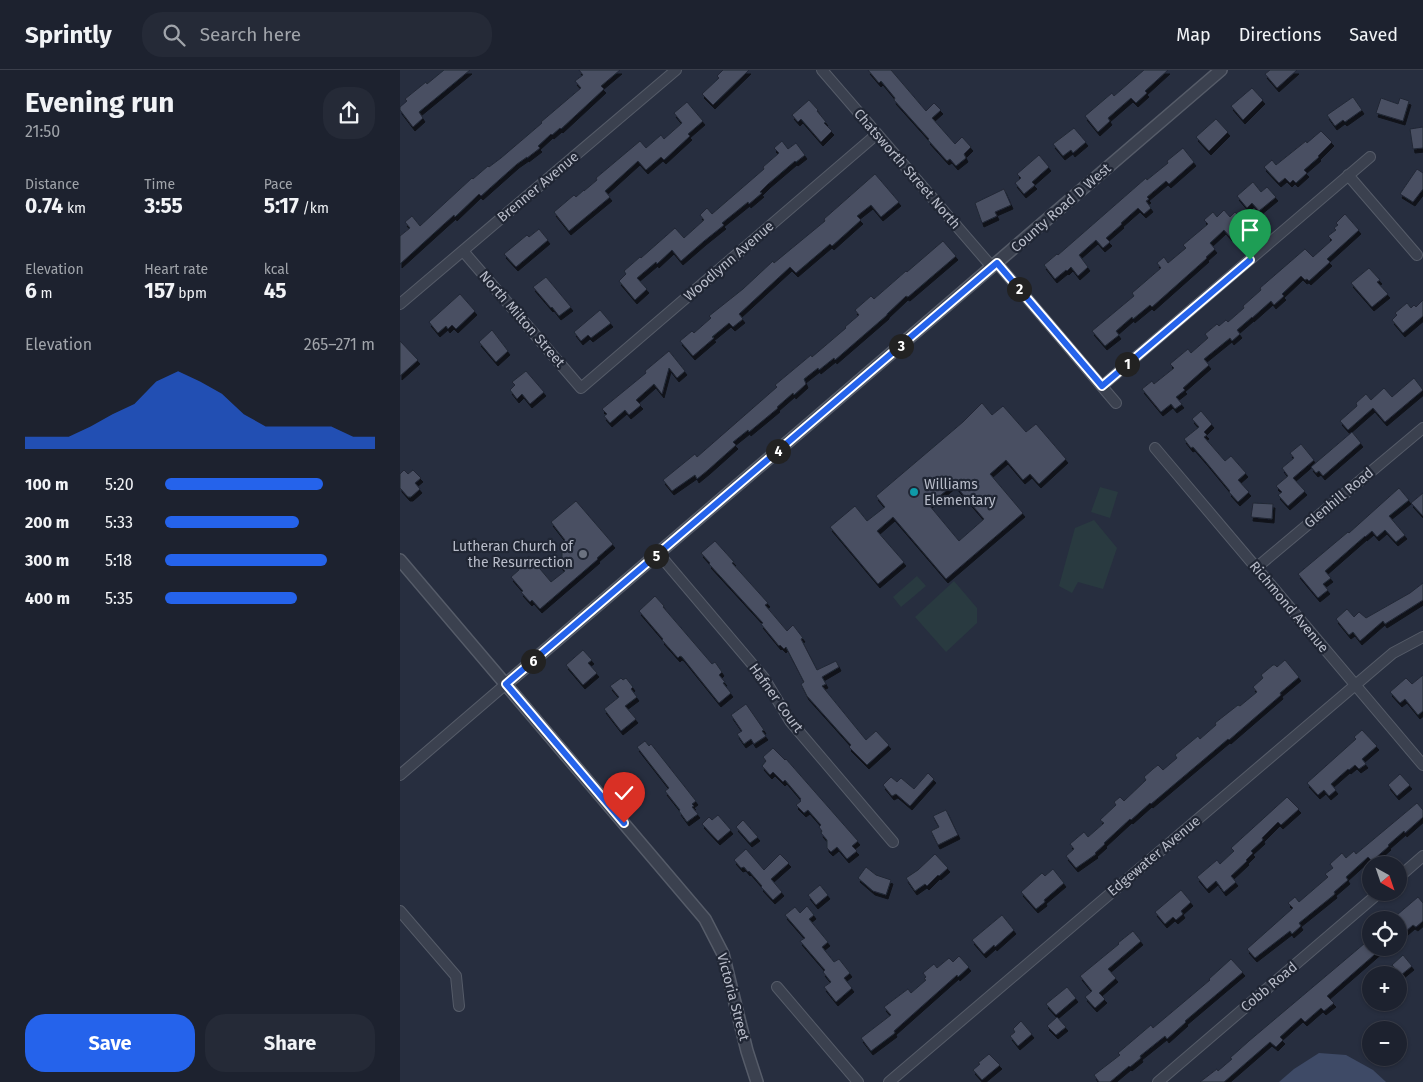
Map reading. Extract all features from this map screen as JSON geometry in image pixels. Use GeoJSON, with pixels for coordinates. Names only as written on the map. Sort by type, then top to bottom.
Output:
{"type":"FeatureCollection","features":[{"type":"Feature","properties":{"kind":"street","name":"Brenner Avenue"},"geometry":{"type":"LineString","coordinates":[[400,304],[676,70]]}},
{"type":"Feature","properties":{"kind":"street","name":"Chatsworth Street North"},"geometry":{"type":"LineString","coordinates":[[822,70],[995,265]]}},
{"type":"Feature","properties":{"kind":"street","name":"County Road D West"},"geometry":{"type":"LineString","coordinates":[[400,775],[1221,70]]}},
{"type":"Feature","properties":{"kind":"street","name":"Woodlynn Avenue"},"geometry":{"type":"LineString","coordinates":[[580,388],[877,134]]}},
{"type":"Feature","properties":{"kind":"street"},"geometry":{"type":"LineString","coordinates":[[1102,386],[1370,157]]}},
{"type":"Feature","properties":{"kind":"street"},"geometry":{"type":"LineString","coordinates":[[1348,175],[1417,255]]}},
{"type":"Feature","properties":{"kind":"street","name":"North Milton Street"},"geometry":{"type":"LineString","coordinates":[[463,251],[580,388]]}},
{"type":"Feature","properties":{"kind":"street"},"geometry":{"type":"LineString","coordinates":[[995,265],[1116,402]]}},
{"type":"Feature","properties":{"kind":"street","name":"Glenhill Road"},"geometry":{"type":"LineString","coordinates":[[1256,568],[1423,428]]}},
{"type":"Feature","properties":{"kind":"street","name":"Richmond Avenue"},"geometry":{"type":"LineString","coordinates":[[1155,448],[1423,765]]}},
{"type":"Feature","properties":{"kind":"street","name":"Hafner Court"},"geometry":{"type":"LineString","coordinates":[[658,553],[764,678],[790,721],[894,842]]}},
{"type":"Feature","properties":{"kind":"street","name":"Victoria Street"},"geometry":{"type":"LineString","coordinates":[[400,560],[705,919],[723,954],[757,1082]]}},
{"type":"Feature","properties":{"kind":"street","name":"Edgewater Avenue"},"geometry":{"type":"LineString","coordinates":[[889,1082],[1393,653],[1423,637]]}},
{"type":"Feature","properties":{"kind":"street"},"geometry":{"type":"LineString","coordinates":[[1408,868],[1423,856]]}},
{"type":"Feature","properties":{"kind":"street","name":"Cobb Road"},"geometry":{"type":"LineString","coordinates":[[1158,1082],[1369,901]]}},
{"type":"Feature","properties":{"kind":"street"},"geometry":{"type":"LineString","coordinates":[[400,911],[456,976],[459,1006]]}},
{"type":"Feature","properties":{"kind":"street"},"geometry":{"type":"LineString","coordinates":[[777,987],[858,1082]]}},
{"type":"Feature","properties":{"kind":"shaded area"},"geometry":{"type":"Polygon","coordinates":[[[1100,487],[1118,492],[1110,518],[1091,512],[1100,487]]]}},
{"type":"Feature","properties":{"kind":"shaded area"},"geometry":{"type":"Polygon","coordinates":[[[1094,520],[1117,548],[1103,589],[1078,582],[1072,593],[1059,586],[1075,528],[1094,520]]]}},
{"type":"Feature","properties":{"kind":"shaded area"},"geometry":{"type":"Polygon","coordinates":[[[917,576],[926,586],[901,607],[893,597],[917,576]]]}},
{"type":"Feature","properties":{"kind":"shaded area"},"geometry":{"type":"Polygon","coordinates":[[[954,581],[977,608],[977,623],[946,652],[915,617],[954,581]]]}},
{"type":"Feature","properties":{"kind":"water"},"geometry":{"type":"Polygon","coordinates":[[[1319,1053],[1346,1055],[1362,1064],[1362,1066],[1373,1070],[1386,1082],[1279,1082],[1294,1069],[1319,1053]]]}},
{"type":"Feature","properties":{"kind":"building"},"geometry":{"type":"Polygon","coordinates":[[[444,70],[470,70],[419,112],[423,118],[413,127],[400,110],[400,107],[407,101],[405,99],[444,70]]]}},
{"type":"Feature","properties":{"kind":"building"},"geometry":{"type":"Polygon","coordinates":[[[579,70],[620,70],[601,86],[604,89],[561,129],[551,134],[538,146],[540,148],[517,164],[481,196],[479,194],[400,264],[400,236],[410,228],[405,222],[412,216],[420,226],[472,178],[501,158],[542,123],[581,88],[575,81],[583,75],[579,70]]]}},
{"type":"Feature","properties":{"kind":"building"},"geometry":{"type":"Polygon","coordinates":[[[723,70],[749,70],[713,105],[702,94],[719,78],[717,76],[723,70]]]}},
{"type":"Feature","properties":{"kind":"building"},"geometry":{"type":"Polygon","coordinates":[[[868,70],[891,70],[926,111],[934,103],[941,110],[932,118],[955,144],[962,137],[971,147],[964,154],[966,158],[956,166],[950,159],[947,161],[894,100],[895,98],[881,81],[879,83],[868,70]]]}},
{"type":"Feature","properties":{"kind":"building"},"geometry":{"type":"Polygon","coordinates":[[[1144,70],[1168,70],[1145,91],[1147,93],[1136,103],[1131,98],[1108,118],[1110,121],[1098,132],[1085,116],[1112,93],[1114,96],[1144,70]]]}},
{"type":"Feature","properties":{"kind":"building"},"geometry":{"type":"Polygon","coordinates":[[[1270,70],[1297,70],[1277,88],[1265,74],[1270,70]]]}},
{"type":"Feature","properties":{"kind":"building"},"geometry":{"type":"Polygon","coordinates":[[[1252,88],[1263,100],[1243,120],[1231,106],[1252,88]]]}},
{"type":"Feature","properties":{"kind":"building"},"geometry":{"type":"Polygon","coordinates":[[[1353,97],[1362,110],[1345,122],[1343,120],[1335,126],[1327,115],[1353,97]]]}},
{"type":"Feature","properties":{"kind":"building"},"geometry":{"type":"Polygon","coordinates":[[[1381,98],[1398,104],[1400,98],[1409,101],[1403,121],[1376,113],[1381,98]]]}},
{"type":"Feature","properties":{"kind":"building"},"geometry":{"type":"Polygon","coordinates":[[[809,100],[826,122],[824,123],[832,131],[821,142],[801,119],[798,122],[792,115],[809,100]]]}},
{"type":"Feature","properties":{"kind":"building"},"geometry":{"type":"Polygon","coordinates":[[[687,102],[703,121],[688,134],[690,136],[664,160],[661,157],[646,170],[638,161],[605,191],[610,197],[569,231],[554,212],[574,195],[576,197],[584,191],[597,180],[596,178],[640,141],[646,148],[661,135],[664,139],[682,123],[674,113],[687,102]]]}},
{"type":"Feature","properties":{"kind":"building"},"geometry":{"type":"Polygon","coordinates":[[[1216,119],[1228,132],[1209,151],[1196,137],[1216,119]]]}},
{"type":"Feature","properties":{"kind":"building"},"geometry":{"type":"Polygon","coordinates":[[[1423,127],[1423,148],[1413,149],[1410,129],[1423,127]]]}},
{"type":"Feature","properties":{"kind":"building"},"geometry":{"type":"Polygon","coordinates":[[[1074,128],[1086,142],[1073,153],[1071,150],[1063,156],[1053,144],[1074,128]]]}},
{"type":"Feature","properties":{"kind":"building"},"geometry":{"type":"Polygon","coordinates":[[[1321,131],[1332,142],[1304,170],[1307,173],[1296,183],[1293,180],[1290,183],[1285,178],[1279,183],[1264,167],[1272,160],[1276,165],[1321,131]]]}},
{"type":"Feature","properties":{"kind":"building"},"geometry":{"type":"Polygon","coordinates":[[[782,141],[788,149],[796,143],[805,155],[768,184],[760,192],[762,193],[749,204],[748,202],[722,223],[724,225],[681,261],[672,250],[657,264],[656,262],[637,278],[647,289],[635,300],[619,281],[626,274],[624,271],[675,228],[684,238],[704,220],[700,215],[707,208],[712,214],[764,169],[763,167],[779,153],[774,148],[782,141]]]}},
{"type":"Feature","properties":{"kind":"building"},"geometry":{"type":"Polygon","coordinates":[[[1183,148],[1194,162],[1169,184],[1166,181],[1147,197],[1149,199],[1146,201],[1151,208],[1144,214],[1138,208],[1106,238],[1110,242],[1103,248],[1096,240],[1079,255],[1088,267],[1078,276],[1071,267],[1055,279],[1044,265],[1146,178],[1147,180],[1168,163],[1167,161],[1183,148]]]}},
{"type":"Feature","properties":{"kind":"building"},"geometry":{"type":"Polygon","coordinates":[[[1039,155],[1049,167],[1032,182],[1035,185],[1024,194],[1015,183],[1021,178],[1017,174],[1039,155]]]}},
{"type":"Feature","properties":{"kind":"building"},"geometry":{"type":"Polygon","coordinates":[[[1417,169],[1423,173],[1423,189],[1413,202],[1400,194],[1417,169]]]}},
{"type":"Feature","properties":{"kind":"building"},"geometry":{"type":"Polygon","coordinates":[[[875,174],[899,202],[881,217],[871,205],[857,216],[861,220],[832,246],[830,244],[796,273],[790,267],[739,314],[743,319],[733,327],[729,323],[693,356],[680,341],[692,331],[694,333],[711,318],[709,316],[743,289],[773,261],[774,263],[825,221],[824,219],[875,174]]]}},
{"type":"Feature","properties":{"kind":"building"},"geometry":{"type":"Polygon","coordinates":[[[1253,182],[1261,192],[1267,187],[1276,197],[1259,211],[1252,203],[1247,208],[1237,196],[1253,182]]]}},
{"type":"Feature","properties":{"kind":"building"},"geometry":{"type":"Polygon","coordinates":[[[1004,189],[1011,205],[995,212],[997,216],[982,223],[975,203],[1004,189]]]}},
{"type":"Feature","properties":{"kind":"building"},"geometry":{"type":"Polygon","coordinates":[[[1224,210],[1230,217],[1235,212],[1246,224],[1231,238],[1224,230],[1210,243],[1215,249],[1207,258],[1152,307],[1150,305],[1133,319],[1132,317],[1116,331],[1119,335],[1105,346],[1092,331],[1134,296],[1132,293],[1161,268],[1157,263],[1164,257],[1168,263],[1186,248],[1183,245],[1208,224],[1204,220],[1213,212],[1217,217],[1224,210]]]}},
{"type":"Feature","properties":{"kind":"building"},"geometry":{"type":"Polygon","coordinates":[[[1345,214],[1359,230],[1327,259],[1330,262],[1309,281],[1301,276],[1282,294],[1284,296],[1274,305],[1271,301],[1237,330],[1240,334],[1232,341],[1230,338],[1204,359],[1209,365],[1183,388],[1185,390],[1176,397],[1182,404],[1175,409],[1171,404],[1161,412],[1142,389],[1152,381],[1154,384],[1174,368],[1170,364],[1188,349],[1191,353],[1208,338],[1205,334],[1217,324],[1219,326],[1226,320],[1228,322],[1261,290],[1260,288],[1305,249],[1313,257],[1332,240],[1328,236],[1336,230],[1334,228],[1338,225],[1336,223],[1345,214]]]}},
{"type":"Feature","properties":{"kind":"building"},"geometry":{"type":"Polygon","coordinates":[[[539,229],[548,240],[516,267],[504,254],[527,235],[529,237],[539,229]]]}},
{"type":"Feature","properties":{"kind":"building"},"geometry":{"type":"Polygon","coordinates":[[[943,241],[956,256],[908,297],[906,296],[835,360],[834,358],[804,379],[806,384],[749,432],[748,430],[733,442],[736,445],[708,470],[697,479],[695,475],[672,491],[663,480],[695,454],[697,457],[777,387],[775,385],[846,328],[859,315],[855,310],[871,296],[874,299],[943,241]]]}},
{"type":"Feature","properties":{"kind":"building"},"geometry":{"type":"Polygon","coordinates":[[[1369,268],[1380,280],[1377,282],[1388,294],[1372,307],[1351,283],[1369,268]]]}},
{"type":"Feature","properties":{"kind":"building"},"geometry":{"type":"Polygon","coordinates":[[[546,277],[571,307],[559,316],[533,287],[546,277]]]}},
{"type":"Feature","properties":{"kind":"building"},"geometry":{"type":"Polygon","coordinates":[[[460,294],[475,311],[456,329],[452,325],[448,329],[446,326],[438,333],[429,322],[460,294]]]}},
{"type":"Feature","properties":{"kind":"building"},"geometry":{"type":"Polygon","coordinates":[[[1423,300],[1423,316],[1403,333],[1392,320],[1397,315],[1395,313],[1407,303],[1411,308],[1414,305],[1416,307],[1423,300]]]}},
{"type":"Feature","properties":{"kind":"building"},"geometry":{"type":"Polygon","coordinates":[[[600,310],[611,323],[591,338],[588,335],[581,341],[574,332],[600,310]]]}},
{"type":"Feature","properties":{"kind":"building"},"geometry":{"type":"Polygon","coordinates":[[[492,330],[508,351],[496,362],[479,342],[492,330]]]}},
{"type":"Feature","properties":{"kind":"building"},"geometry":{"type":"Polygon","coordinates":[[[400,341],[418,360],[400,376],[400,341]]]}},
{"type":"Feature","properties":{"kind":"building"},"geometry":{"type":"Polygon","coordinates":[[[669,351],[685,371],[677,378],[669,368],[662,394],[654,384],[636,400],[641,405],[629,415],[625,410],[610,423],[604,416],[607,414],[602,409],[646,373],[645,371],[669,351]]]}},
{"type":"Feature","properties":{"kind":"building"},"geometry":{"type":"Polygon","coordinates":[[[526,371],[544,392],[530,404],[522,394],[517,399],[510,390],[515,385],[512,382],[526,371]]]}},
{"type":"Feature","properties":{"kind":"building"},"geometry":{"type":"Polygon","coordinates":[[[1414,378],[1423,390],[1385,422],[1373,408],[1348,430],[1340,421],[1357,406],[1356,403],[1366,394],[1371,400],[1384,388],[1392,397],[1414,378]]]}},
{"type":"Feature","properties":{"kind":"building","name":"Williams Elementary"},"geometry":{"type":"Polygon","coordinates":[[[982,403],[992,415],[1003,406],[1026,432],[1036,424],[1066,459],[1039,484],[1030,474],[1023,480],[1006,460],[990,474],[1023,513],[946,579],[893,517],[877,531],[904,562],[878,584],[830,527],[855,506],[867,521],[885,507],[876,496],[963,422],[982,403]],[[954,484],[929,505],[959,541],[984,519],[954,484]]]}},
{"type":"Feature","properties":{"kind":"building"},"geometry":{"type":"Polygon","coordinates":[[[1201,411],[1212,424],[1204,432],[1207,435],[1204,437],[1225,461],[1231,456],[1246,473],[1238,480],[1249,492],[1238,502],[1206,462],[1184,439],[1199,427],[1192,419],[1201,411]]]}},
{"type":"Feature","properties":{"kind":"building"},"geometry":{"type":"Polygon","coordinates":[[[1352,432],[1361,443],[1323,476],[1319,471],[1316,473],[1311,467],[1352,432]]]}},
{"type":"Feature","properties":{"kind":"building"},"geometry":{"type":"Polygon","coordinates":[[[1301,444],[1314,460],[1293,478],[1305,491],[1288,506],[1278,495],[1282,492],[1276,486],[1288,476],[1282,468],[1294,458],[1290,453],[1301,444]]]}},
{"type":"Feature","properties":{"kind":"building"},"geometry":{"type":"Polygon","coordinates":[[[404,470],[408,474],[413,470],[421,478],[415,483],[420,489],[411,497],[408,497],[400,488],[400,474],[404,470]]]}},
{"type":"Feature","properties":{"kind":"building"},"geometry":{"type":"Polygon","coordinates":[[[1399,488],[1409,500],[1389,516],[1405,535],[1396,542],[1385,530],[1377,537],[1372,531],[1365,536],[1325,571],[1331,578],[1323,584],[1328,590],[1318,598],[1298,574],[1349,533],[1399,488]]]}},
{"type":"Feature","properties":{"kind":"building"},"geometry":{"type":"Polygon","coordinates":[[[1423,493],[1423,516],[1411,503],[1423,493]]]}},
{"type":"Feature","properties":{"kind":"building","name":"Lutheran Church of the Resurrection"},"geometry":{"type":"Polygon","coordinates":[[[576,501],[613,544],[540,609],[532,600],[530,602],[511,577],[519,570],[517,567],[529,556],[551,582],[565,571],[561,566],[560,559],[562,558],[561,543],[565,540],[551,522],[576,501]]]}},
{"type":"Feature","properties":{"kind":"building"},"geometry":{"type":"Polygon","coordinates":[[[1253,503],[1273,504],[1272,519],[1251,517],[1253,503]]]}},
{"type":"Feature","properties":{"kind":"building"},"geometry":{"type":"Polygon","coordinates":[[[715,541],[768,603],[765,605],[787,631],[793,625],[803,638],[801,639],[817,670],[836,661],[839,667],[822,677],[826,684],[822,686],[866,740],[876,731],[889,745],[867,765],[849,747],[851,745],[807,696],[801,684],[804,682],[786,647],[784,649],[779,646],[761,624],[763,623],[701,553],[715,541]]]}},
{"type":"Feature","properties":{"kind":"building"},"geometry":{"type":"Polygon","coordinates":[[[1423,583],[1423,600],[1385,624],[1383,621],[1360,641],[1353,632],[1349,635],[1336,619],[1347,609],[1354,617],[1359,612],[1366,618],[1410,593],[1423,583]]]}},
{"type":"Feature","properties":{"kind":"building"},"geometry":{"type":"Polygon","coordinates":[[[655,596],[712,664],[715,662],[722,672],[719,675],[731,693],[719,703],[682,657],[678,658],[639,611],[655,596]]]}},
{"type":"Feature","properties":{"kind":"building"},"geometry":{"type":"Polygon","coordinates":[[[583,650],[592,660],[588,663],[597,673],[583,685],[566,665],[583,650]]]}},
{"type":"Feature","properties":{"kind":"building"},"geometry":{"type":"Polygon","coordinates":[[[1285,660],[1299,677],[1280,693],[1281,695],[1229,740],[1130,819],[1104,843],[1096,854],[1076,868],[1066,856],[1074,849],[1070,844],[1084,832],[1088,837],[1104,823],[1100,820],[1116,805],[1114,802],[1120,797],[1124,801],[1146,780],[1144,777],[1153,769],[1158,765],[1163,770],[1177,758],[1175,755],[1198,736],[1200,739],[1216,725],[1215,723],[1257,692],[1253,687],[1263,678],[1261,675],[1273,665],[1277,667],[1285,660]]]}},
{"type":"Feature","properties":{"kind":"building"},"geometry":{"type":"Polygon","coordinates":[[[1423,675],[1423,711],[1418,715],[1405,699],[1400,703],[1390,692],[1406,678],[1412,684],[1423,675]]]}},
{"type":"Feature","properties":{"kind":"building"},"geometry":{"type":"Polygon","coordinates":[[[621,678],[623,680],[626,678],[633,687],[631,689],[637,697],[625,706],[636,719],[621,731],[604,709],[619,697],[610,686],[621,678]]]}},
{"type":"Feature","properties":{"kind":"building"},"geometry":{"type":"Polygon","coordinates":[[[746,704],[766,736],[754,744],[751,739],[744,744],[737,734],[742,731],[731,715],[746,704]]]}},
{"type":"Feature","properties":{"kind":"building"},"geometry":{"type":"Polygon","coordinates":[[[1362,730],[1377,746],[1362,759],[1366,764],[1359,769],[1355,765],[1348,769],[1331,784],[1336,790],[1329,796],[1324,790],[1318,795],[1307,783],[1356,739],[1354,737],[1362,730]]]}},
{"type":"Feature","properties":{"kind":"building"},"geometry":{"type":"Polygon","coordinates":[[[645,741],[649,746],[651,744],[696,801],[692,804],[694,806],[692,807],[698,814],[687,822],[665,791],[669,788],[637,747],[645,741]]]}},
{"type":"Feature","properties":{"kind":"building"},"geometry":{"type":"Polygon","coordinates":[[[773,748],[786,759],[858,841],[852,846],[857,851],[847,859],[837,847],[831,852],[827,848],[827,840],[819,827],[821,825],[808,810],[804,813],[796,805],[801,799],[785,780],[783,782],[773,772],[770,775],[762,766],[766,761],[763,757],[773,748]]]}},
{"type":"Feature","properties":{"kind":"building"},"geometry":{"type":"Polygon","coordinates":[[[928,773],[934,779],[910,806],[896,794],[892,796],[883,785],[891,777],[897,782],[901,778],[914,789],[928,773]]]}},
{"type":"Feature","properties":{"kind":"building"},"geometry":{"type":"Polygon","coordinates":[[[1400,774],[1410,785],[1397,796],[1388,785],[1400,774]]]}},
{"type":"Feature","properties":{"kind":"building"},"geometry":{"type":"Polygon","coordinates":[[[1287,797],[1299,809],[1281,825],[1278,822],[1262,838],[1263,840],[1251,851],[1253,853],[1247,861],[1231,876],[1236,882],[1224,892],[1216,881],[1207,889],[1197,877],[1217,860],[1220,864],[1234,851],[1231,848],[1287,797]]]}},
{"type":"Feature","properties":{"kind":"building"},"geometry":{"type":"Polygon","coordinates":[[[1417,803],[1423,810],[1423,817],[1405,833],[1404,831],[1378,856],[1362,856],[1362,862],[1346,877],[1348,880],[1334,892],[1335,894],[1299,923],[1301,926],[1292,934],[1290,931],[1255,958],[1247,949],[1293,908],[1288,903],[1295,897],[1299,902],[1328,877],[1325,874],[1333,868],[1330,864],[1342,853],[1346,858],[1354,851],[1356,854],[1417,803]]]}},
{"type":"Feature","properties":{"kind":"building"},"geometry":{"type":"Polygon","coordinates":[[[946,810],[958,835],[938,845],[931,831],[939,827],[933,816],[946,810]]]}},
{"type":"Feature","properties":{"kind":"building"},"geometry":{"type":"Polygon","coordinates":[[[718,815],[731,830],[718,841],[702,824],[709,817],[712,820],[718,815]]]}},
{"type":"Feature","properties":{"kind":"building"},"geometry":{"type":"Polygon","coordinates":[[[743,820],[758,837],[750,843],[736,827],[743,820]]]}},
{"type":"Feature","properties":{"kind":"building"},"geometry":{"type":"Polygon","coordinates":[[[746,849],[764,870],[780,854],[789,863],[771,879],[782,892],[773,900],[749,871],[744,867],[741,868],[734,860],[746,849]]]}},
{"type":"Feature","properties":{"kind":"building"},"geometry":{"type":"Polygon","coordinates":[[[935,854],[948,868],[927,886],[925,884],[915,891],[906,878],[935,854]]]}},
{"type":"Feature","properties":{"kind":"building"},"geometry":{"type":"Polygon","coordinates":[[[866,867],[876,875],[891,880],[886,895],[873,891],[858,878],[866,867]]]}},
{"type":"Feature","properties":{"kind":"building"},"geometry":{"type":"Polygon","coordinates":[[[1053,869],[1064,883],[1036,909],[1021,892],[1042,873],[1045,876],[1053,869]]]}},
{"type":"Feature","properties":{"kind":"building"},"geometry":{"type":"Polygon","coordinates":[[[820,885],[828,895],[816,905],[808,895],[820,885]]]}},
{"type":"Feature","properties":{"kind":"building"},"geometry":{"type":"Polygon","coordinates":[[[1181,890],[1191,902],[1181,911],[1183,914],[1176,920],[1173,917],[1165,924],[1155,912],[1181,890]]]}},
{"type":"Feature","properties":{"kind":"building"},"geometry":{"type":"Polygon","coordinates":[[[1418,897],[1423,903],[1423,921],[1416,927],[1413,925],[1407,930],[1407,911],[1402,911],[1418,897]]]}},
{"type":"Feature","properties":{"kind":"building"},"geometry":{"type":"Polygon","coordinates":[[[807,906],[814,915],[809,919],[828,942],[822,947],[834,962],[839,959],[850,973],[844,978],[852,988],[836,1002],[824,987],[831,982],[823,972],[825,970],[800,941],[805,938],[785,915],[795,907],[800,913],[807,906]]]}},
{"type":"Feature","properties":{"kind":"building"},"geometry":{"type":"Polygon","coordinates":[[[1002,915],[1014,930],[984,954],[972,940],[1002,915]]]}},
{"type":"Feature","properties":{"kind":"building"},"geometry":{"type":"Polygon","coordinates":[[[1133,931],[1141,941],[1108,969],[1116,978],[1099,993],[1105,999],[1095,1008],[1085,997],[1092,991],[1080,976],[1133,931]]]}},
{"type":"Feature","properties":{"kind":"building"},"geometry":{"type":"Polygon","coordinates":[[[1362,946],[1362,956],[1373,956],[1327,996],[1334,1003],[1324,1011],[1321,1008],[1305,1022],[1301,1018],[1280,1037],[1283,1040],[1276,1047],[1270,1042],[1224,1082],[1200,1082],[1217,1069],[1218,1071],[1249,1041],[1362,946]]]}},
{"type":"Feature","properties":{"kind":"building"},"geometry":{"type":"Polygon","coordinates":[[[959,956],[969,967],[958,977],[957,975],[894,1031],[895,1033],[871,1051],[861,1038],[891,1015],[884,1007],[908,989],[911,993],[926,980],[923,973],[934,964],[937,968],[949,958],[953,962],[959,956]]]}},
{"type":"Feature","properties":{"kind":"building"},"geometry":{"type":"Polygon","coordinates":[[[1404,956],[1412,966],[1407,970],[1407,966],[1392,965],[1404,956]]]}},
{"type":"Feature","properties":{"kind":"building"},"geometry":{"type":"Polygon","coordinates":[[[1231,959],[1243,972],[1185,1021],[1167,1039],[1165,1036],[1110,1082],[1099,1082],[1094,1075],[1120,1055],[1118,1053],[1151,1025],[1153,1028],[1210,980],[1231,959]]]}},
{"type":"Feature","properties":{"kind":"building"},"geometry":{"type":"Polygon","coordinates":[[[1067,987],[1076,998],[1056,1015],[1046,1004],[1067,987]]]}},
{"type":"Feature","properties":{"kind":"building"},"geometry":{"type":"Polygon","coordinates":[[[1057,1017],[1066,1027],[1056,1035],[1047,1026],[1057,1017]]]}},
{"type":"Feature","properties":{"kind":"building"},"geometry":{"type":"Polygon","coordinates":[[[1021,1021],[1032,1034],[1018,1046],[1010,1036],[1015,1032],[1013,1029],[1021,1021]]]}},
{"type":"Feature","properties":{"kind":"building"},"geometry":{"type":"Polygon","coordinates":[[[989,1054],[1000,1065],[982,1080],[973,1070],[989,1054]]]}},
{"type":"Feature","properties":{"kind":"place","name":"Williams Elementary"},"geometry":{"type":"Point","coordinates":[914,492]}},
{"type":"Feature","properties":{"kind":"place","name":"Lutheran Church of the Resurrection"},"geometry":{"type":"Point","coordinates":[583,554]}},
{"type":"Feature","properties":{"kind":"route"},"geometry":{"type":"LineString","coordinates":[[624,823],[506,684],[997,263],[1102,386],[1250,260]]}}]}
